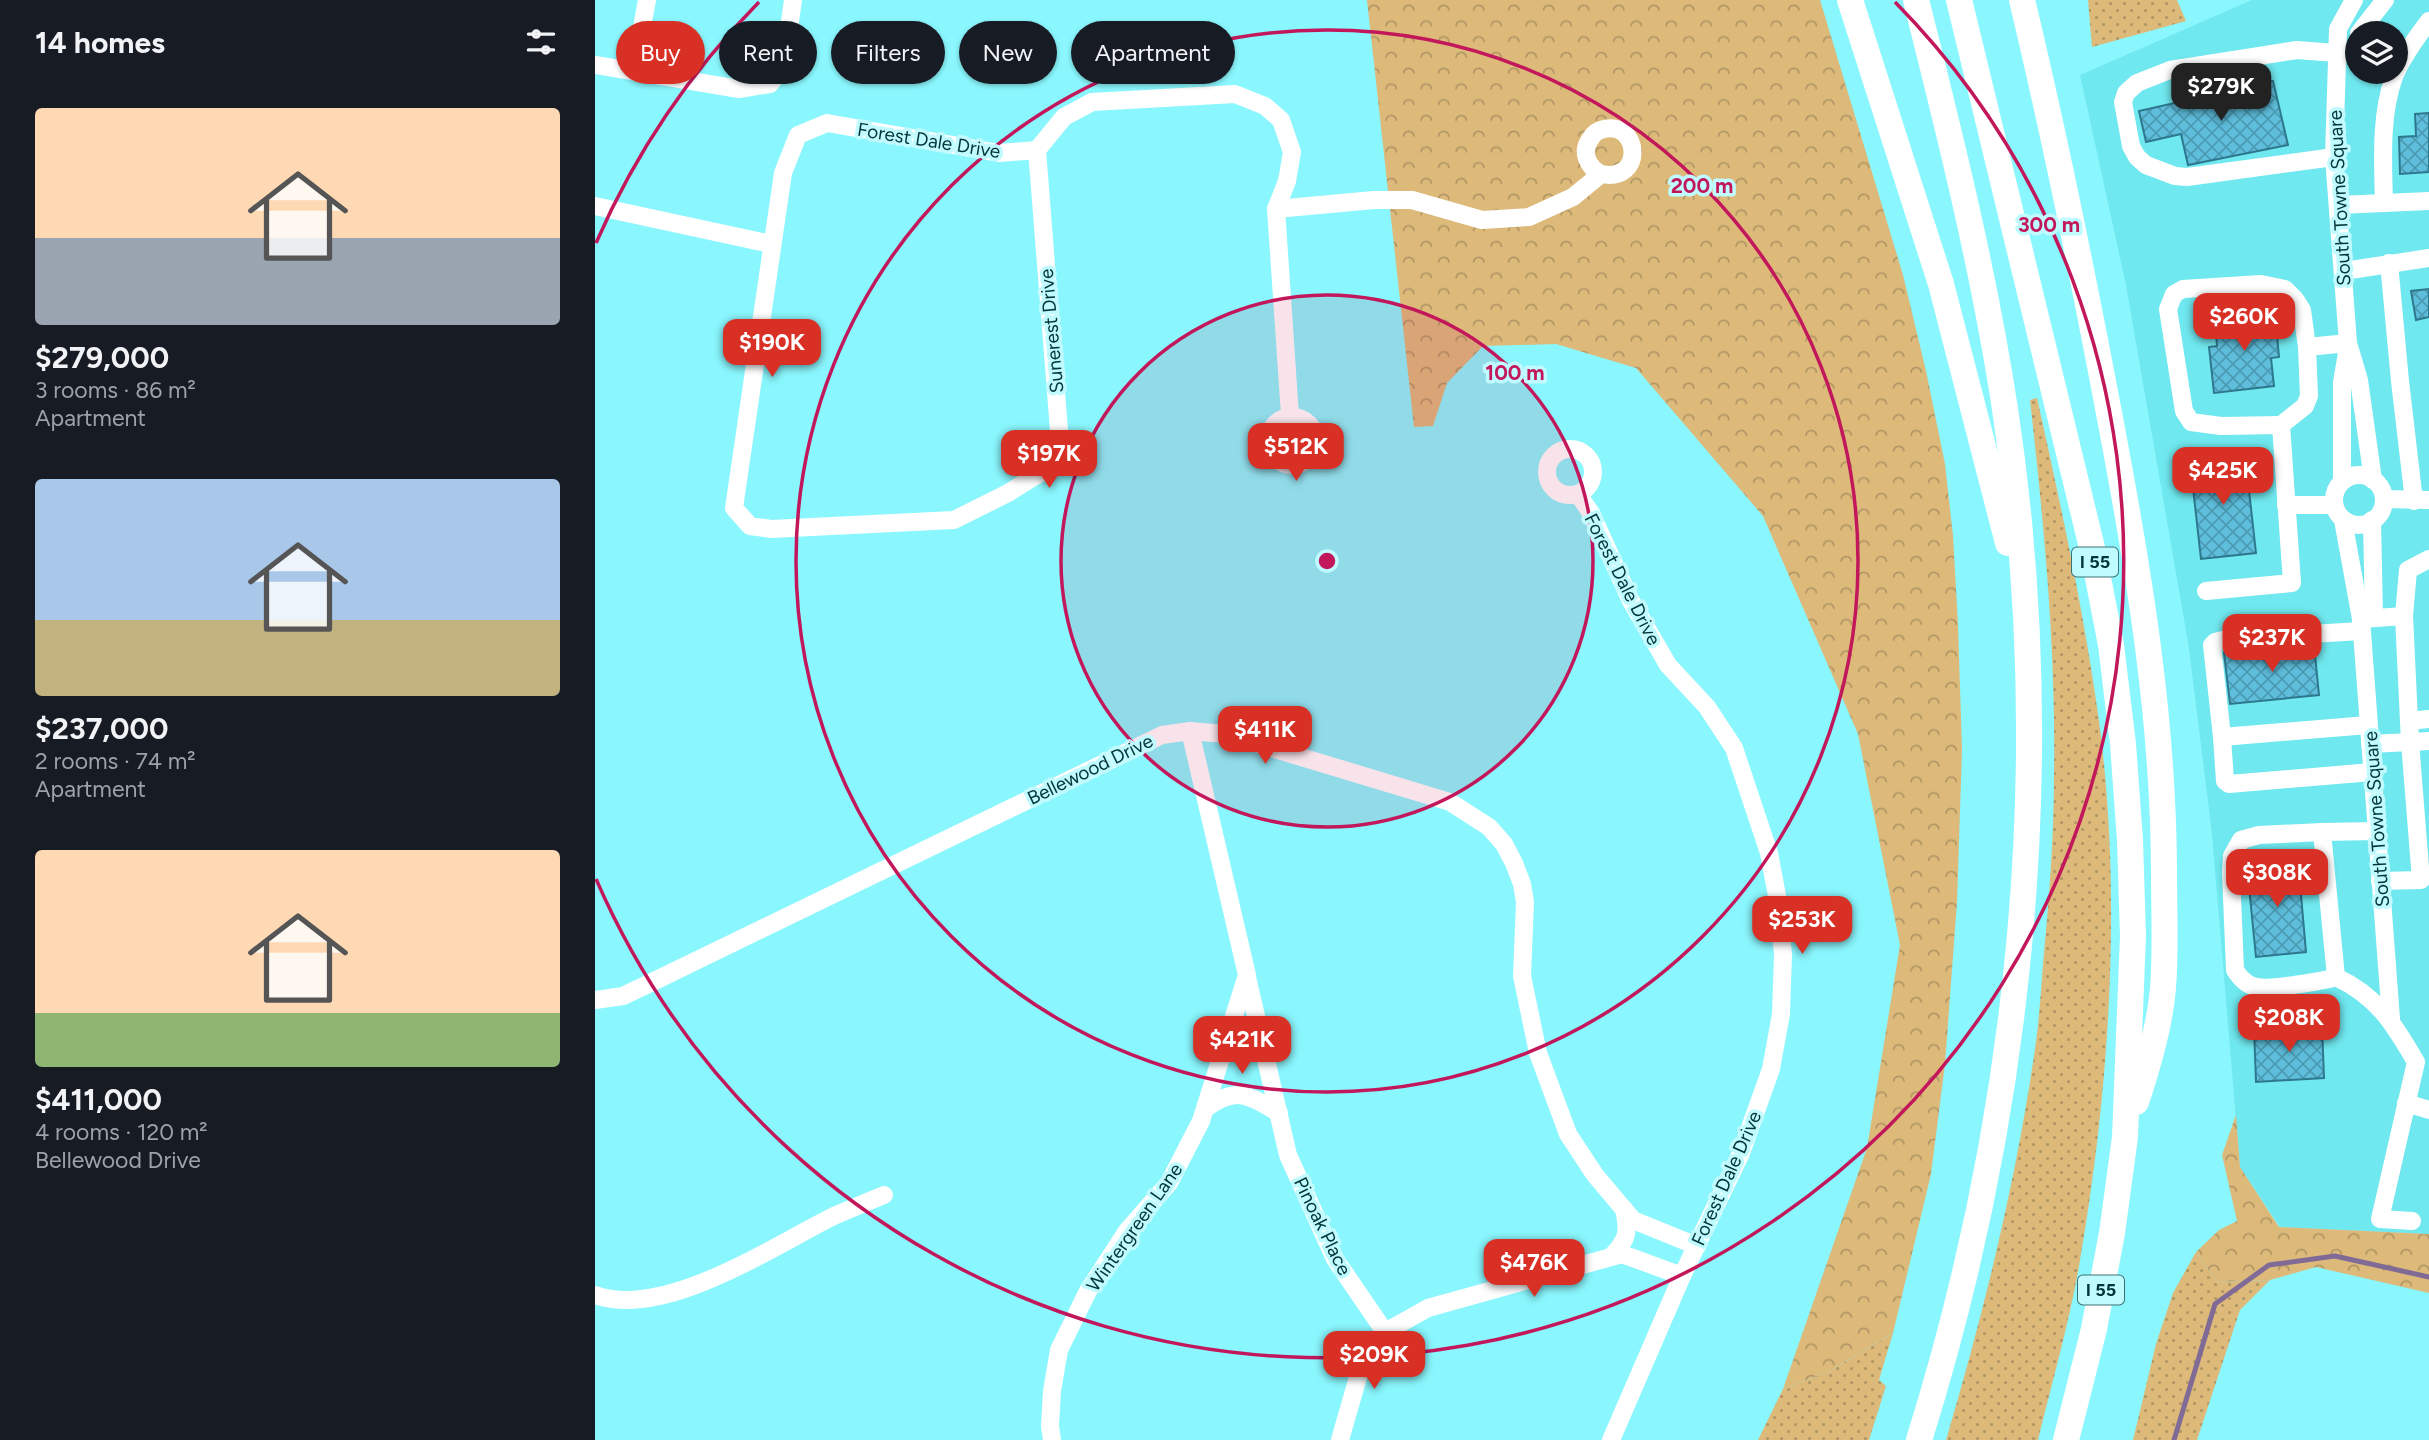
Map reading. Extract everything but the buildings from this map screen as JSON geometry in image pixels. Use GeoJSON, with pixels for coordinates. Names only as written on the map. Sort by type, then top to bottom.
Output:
{"type":"FeatureCollection","features":[{"type":"Feature","properties":{"kind":"highway"},"geometry":{"type":"LineString","coordinates":[[1850,0],[1941,284],[2026,613]]}},
{"type":"Feature","properties":{"kind":"highway"},"geometry":{"type":"LineString","coordinates":[[1916,0],[1969,217],[2005,411],[2026,613],[2029,705],[2028,803],[2015,999],[1998,1111],[1967,1269],[1940,1374],[1919,1440]]}},
{"type":"Feature","properties":{"kind":"highway","name":"I 55"},"geometry":{"type":"LineString","coordinates":[[1959,0],[2094,552],[2111,645],[2123,744],[2133,936],[2125,1137],[2112,1233],[2094,1329],[2066,1440]]}},
{"type":"Feature","properties":{"kind":"highway"},"geometry":{"type":"LineString","coordinates":[[2022,0],[2052,127],[2132,536],[2151,666],[2161,772],[2164,833],[2163,989],[2152,1050],[2125,1137]]}},
{"type":"Feature","properties":{"kind":"highway"},"geometry":{"type":"LineString","coordinates":[[2035,0],[2052,127]]}},
{"type":"Feature","properties":{"kind":"street"},"geometry":{"type":"LineString","coordinates":[[643,21],[647,0]]}},
{"type":"Feature","properties":{"kind":"street"},"geometry":{"type":"LineString","coordinates":[[705,83],[739,89],[769,84],[784,64],[793,0]]}},
{"type":"Feature","properties":{"kind":"street","name":"South Towne Square"},"geometry":{"type":"LineString","coordinates":[[2354,0],[2338,29],[2334,157],[2349,343],[2359,380],[2373,480],[2382,490],[2384,499]]}},
{"type":"Feature","properties":{"kind":"street"},"geometry":{"type":"LineString","coordinates":[[2368,21],[2385,0]]}},
{"type":"Feature","properties":{"kind":"street"},"geometry":{"type":"LineString","coordinates":[[2384,203],[2383,141],[2394,78],[2412,44],[2429,21]]}},
{"type":"Feature","properties":{"kind":"street"},"geometry":{"type":"LineString","coordinates":[[2334,157],[2187,177],[2175,176],[2146,164],[2137,157],[2131,146],[2123,102],[2126,93],[2137,83],[2170,70],[2297,50],[2336,52],[2345,45]]}},
{"type":"Feature","properties":{"kind":"street"},"geometry":{"type":"LineString","coordinates":[[595,65],[616,68]]}},
{"type":"Feature","properties":{"kind":"street"},"geometry":{"type":"LineString","coordinates":[[1037,150],[1064,117],[1092,102],[1235,94],[1265,106],[1281,120],[1291,152],[1287,181],[1276,209],[1290,415]]}},
{"type":"Feature","properties":{"kind":"street","name":"Forest Dale Drive"},"geometry":{"type":"LineString","coordinates":[[734,508],[783,173],[798,135],[827,123],[999,153],[1037,150]]}},
{"type":"Feature","properties":{"kind":"street","name":"Sunerest Drive"},"geometry":{"type":"LineString","coordinates":[[734,508],[750,526],[771,529],[954,520],[1008,493],[1048,468],[1059,430],[1037,150]]}},
{"type":"Feature","properties":{"kind":"street"},"geometry":{"type":"LineString","coordinates":[[1276,209],[1374,200],[1412,200],[1482,220],[1529,217],[1573,197],[1601,174]]}},
{"type":"Feature","properties":{"kind":"street"},"geometry":{"type":"LineString","coordinates":[[2339,205],[2429,201]]}},
{"type":"Feature","properties":{"kind":"street"},"geometry":{"type":"LineString","coordinates":[[595,206],[771,244]]}},
{"type":"Feature","properties":{"kind":"street"},"geometry":{"type":"LineString","coordinates":[[2344,271],[2429,258]]}},
{"type":"Feature","properties":{"kind":"street"},"geometry":{"type":"LineString","coordinates":[[2287,505],[2339,512],[2359,525],[2378,515],[2384,499],[2422,500],[2400,381],[2389,263]]}},
{"type":"Feature","properties":{"kind":"street"},"geometry":{"type":"LineString","coordinates":[[2260,284],[2285,289],[2295,299],[2302,310],[2309,396],[2305,406],[2281,425],[2221,426],[2191,422],[2184,411],[2168,309],[2174,294],[2183,289],[2260,284]]}},
{"type":"Feature","properties":{"kind":"street"},"geometry":{"type":"LineString","coordinates":[[2307,346],[2349,343]]}},
{"type":"Feature","properties":{"kind":"street","name":"South Towne Square"},"geometry":{"type":"LineString","coordinates":[[2349,343],[2342,382],[2342,481],[2334,496],[2365,623]]}},
{"type":"Feature","properties":{"kind":"street"},"geometry":{"type":"LineString","coordinates":[[2206,591],[2292,583],[2281,425]]}},
{"type":"Feature","properties":{"kind":"street"},"geometry":{"type":"LineString","coordinates":[[2342,481],[2357,475],[2373,480]]}},
{"type":"Feature","properties":{"kind":"street","name":"Forest Dale Drive"},"geometry":{"type":"LineString","coordinates":[[1578,494],[1591,513],[1631,601],[1668,665],[1707,707],[1734,748],[1769,853],[1778,901],[1783,954],[1781,1014],[1771,1069],[1741,1153],[1682,1276],[1611,1440]]}},
{"type":"Feature","properties":{"kind":"street","name":"South Towne Square"},"geometry":{"type":"LineString","coordinates":[[2372,520],[2365,623],[2368,725],[2391,1019]]}},
{"type":"Feature","properties":{"kind":"street"},"geometry":{"type":"LineString","coordinates":[[2380,881],[2425,879],[2410,742],[2404,616],[2408,570],[2429,559]]}},
{"type":"Feature","properties":{"kind":"street"},"geometry":{"type":"LineString","coordinates":[[2372,772],[2229,784],[2225,781],[2212,645],[2227,639],[2404,616]]}},
{"type":"Feature","properties":{"kind":"street"},"geometry":{"type":"LineString","coordinates":[[2409,721],[2429,719]]}},
{"type":"Feature","properties":{"kind":"street"},"geometry":{"type":"LineString","coordinates":[[2222,737],[2368,725]]}},
{"type":"Feature","properties":{"kind":"street"},"geometry":{"type":"LineString","coordinates":[[1190,731],[1247,975]]}},
{"type":"Feature","properties":{"kind":"street","name":"Bellewood Drive"},"geometry":{"type":"LineString","coordinates":[[595,999],[623,996],[1162,735],[1190,731],[1225,734],[1450,802],[1489,827],[1504,844],[1521,884],[1525,902],[1522,976],[1538,1053],[1568,1134],[1595,1175],[1633,1220],[1697,1245]]}},
{"type":"Feature","properties":{"kind":"street"},"geometry":{"type":"LineString","coordinates":[[2370,744],[2429,741]]}},
{"type":"Feature","properties":{"kind":"street"},"geometry":{"type":"LineString","coordinates":[[2377,831],[2259,835],[2241,841],[2232,856],[2231,872],[2235,971],[2241,979],[2257,987],[2324,981],[2336,977],[2353,985],[2391,1019],[2422,1063],[2406,1104],[2380,1219],[2412,1221]]}},
{"type":"Feature","properties":{"kind":"street"},"geometry":{"type":"LineString","coordinates":[[2322,832],[2336,977]]}},
{"type":"Feature","properties":{"kind":"street","name":"Wintergreen Lane"},"geometry":{"type":"LineString","coordinates":[[1052,1440],[1052,1391],[1059,1350],[1088,1291],[1120,1241],[1169,1183],[1202,1121],[1247,975]]}},
{"type":"Feature","properties":{"kind":"street","name":"Pinoak Place"},"geometry":{"type":"LineString","coordinates":[[1247,975],[1289,1155],[1335,1259],[1385,1332]]}},
{"type":"Feature","properties":{"kind":"street"},"geometry":{"type":"LineString","coordinates":[[1206,1108],[1232,1094],[1254,1098],[1279,1112]]}},
{"type":"Feature","properties":{"kind":"street"},"geometry":{"type":"LineString","coordinates":[[2406,1104],[2429,1110]]}},
{"type":"Feature","properties":{"kind":"street"},"geometry":{"type":"LineString","coordinates":[[595,1295],[631,1300],[670,1295],[717,1276],[835,1216],[884,1195]]}},
{"type":"Feature","properties":{"kind":"street"},"geometry":{"type":"LineString","coordinates":[[1611,1257],[1623,1245],[1628,1230],[1624,1209]]}},
{"type":"Feature","properties":{"kind":"street"},"geometry":{"type":"LineString","coordinates":[[1340,1440],[1360,1370],[1385,1332],[1428,1308],[1622,1254],[1682,1276]]}},
{"type":"Feature","properties":{"kind":"shaded area"},"geometry":{"type":"Polygon","coordinates":[[[2252,0],[2429,0],[2429,1234],[2280,1227],[2240,1167],[2212,834],[2189,648],[2126,285],[2080,75],[2252,0]]]}},
{"type":"Feature","properties":{"kind":"green space"},"geometry":{"type":"Polygon","coordinates":[[[1367,0],[1820,0],[1903,275],[1945,464],[1953,536],[1958,625],[1962,750],[1957,902],[1945,1064],[1931,1174],[1893,1333],[1828,1372],[1783,1389],[1867,1148],[1900,945],[1858,734],[1763,516],[1636,368],[1556,344],[1483,346],[1447,383],[1433,426],[1414,427],[1367,0]]]}},
{"type":"Feature","properties":{"kind":"green space"},"geometry":{"type":"Polygon","coordinates":[[[2088,0],[2177,0],[2186,21],[2092,47],[2088,0]]]}},
{"type":"Feature","properties":{"kind":"green space"},"geometry":{"type":"Polygon","coordinates":[[[2037,398],[2086,640],[2106,787],[2111,921],[2106,1056],[2091,1189],[2077,1278],[2038,1440],[1946,1440],[1986,1295],[2009,1197],[2040,1007],[2052,846],[2054,727],[2048,587],[2030,400],[2037,398]]]}},
{"type":"Feature","properties":{"kind":"green space"},"geometry":{"type":"Polygon","coordinates":[[[2236,1115],[2240,1167],[2279,1227],[2429,1234],[2429,1293],[2316,1267],[2270,1280],[2217,1282],[2196,1252],[2219,1230],[2237,1221],[2222,1155],[2236,1115]]]}},
{"type":"Feature","properties":{"kind":"green space"},"geometry":{"type":"Polygon","coordinates":[[[2196,1252],[2217,1282],[2270,1280],[2240,1310],[2197,1440],[2133,1440],[2156,1344],[2173,1293],[2196,1252]]]}},
{"type":"Feature","properties":{"kind":"green space"},"geometry":{"type":"Polygon","coordinates":[[[1893,1333],[1879,1380],[1886,1386],[1869,1440],[1758,1440],[1783,1389],[1828,1372],[1893,1333]]]}},
{"type":"Feature","properties":{"kind":"waterway"},"geometry":{"type":"LineString","coordinates":[[2174,1440],[2215,1304],[2269,1265],[2335,1256],[2429,1277]]}}]}
